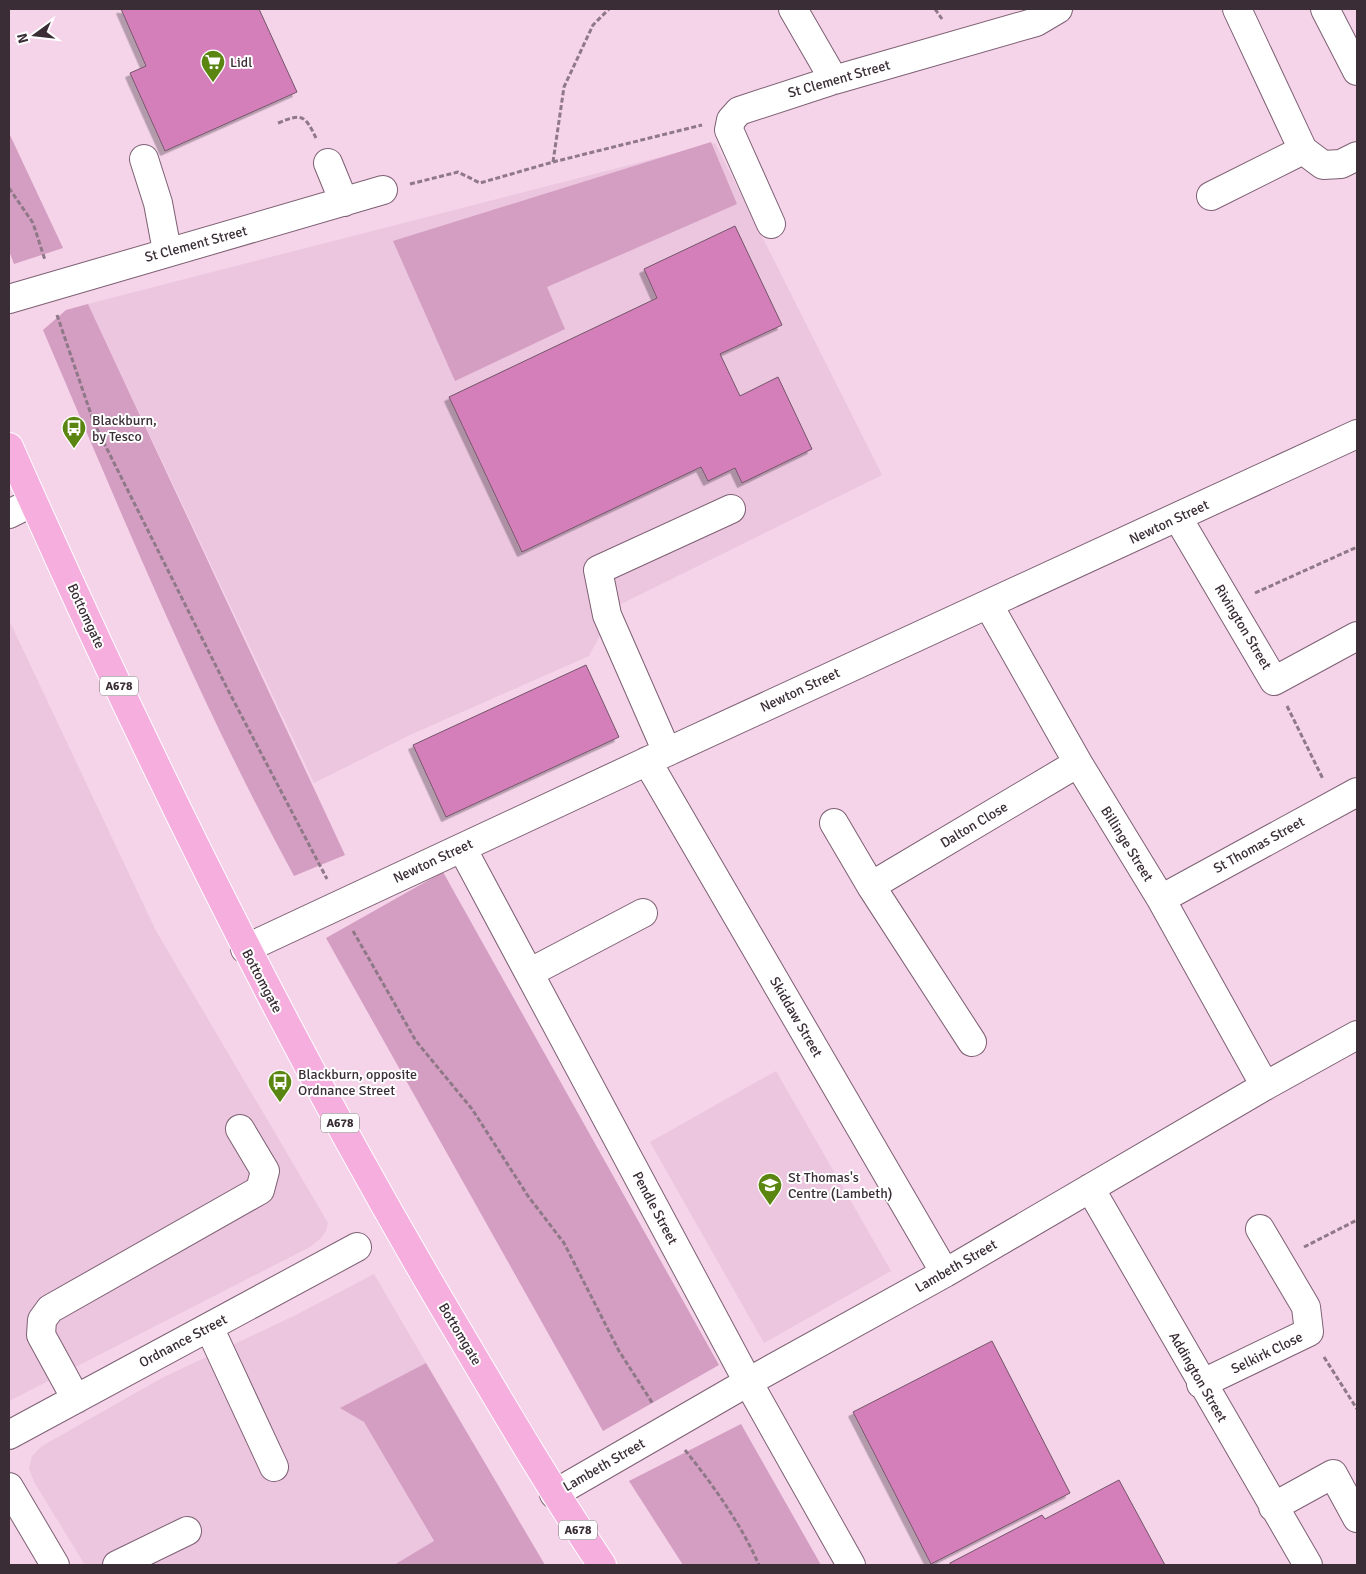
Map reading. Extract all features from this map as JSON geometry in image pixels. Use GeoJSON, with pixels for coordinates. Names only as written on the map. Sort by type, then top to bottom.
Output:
{"type":"FeatureCollection","features":[{"type":"Feature","properties":{"kind":"highway","name":"Bottomgate"},"geometry":{"type":"LineString","coordinates":[[9,447],[33,502],[245,949],[396,1226],[554,1494]]}},
{"type":"Feature","properties":{"kind":"highway","name":"A678"},"geometry":{"type":"LineString","coordinates":[[554,1494],[602,1565]]}},
{"type":"Feature","properties":{"kind":"street"},"geometry":{"type":"LineString","coordinates":[[793,9],[834,80]]}},
{"type":"Feature","properties":{"kind":"street","name":"St Clement Street"},"geometry":{"type":"LineString","coordinates":[[732,120],[739,111],[834,80],[1036,22],[1058,9]]}},
{"type":"Feature","properties":{"kind":"street"},"geometry":{"type":"LineString","coordinates":[[1237,9],[1303,150],[1323,165],[1341,164],[1357,156]]}},
{"type":"Feature","properties":{"kind":"street"},"geometry":{"type":"LineString","coordinates":[[1325,9],[1340,33],[1357,71]]}},
{"type":"Feature","properties":{"kind":"street"},"geometry":{"type":"LineString","coordinates":[[732,120],[729,130],[771,224]]}},
{"type":"Feature","properties":{"kind":"street"},"geometry":{"type":"LineString","coordinates":[[1211,196],[1303,150]]}},
{"type":"Feature","properties":{"kind":"street"},"geometry":{"type":"LineString","coordinates":[[144,158],[158,203],[167,251]]}},
{"type":"Feature","properties":{"kind":"street"},"geometry":{"type":"LineString","coordinates":[[328,163],[344,202]]}},
{"type":"Feature","properties":{"kind":"street","name":"St Clement Street"},"geometry":{"type":"LineString","coordinates":[[9,299],[167,251],[383,190]]}},
{"type":"Feature","properties":{"kind":"street","name":"Newton Street"},"geometry":{"type":"LineString","coordinates":[[245,949],[657,756],[1178,518],[1357,434]]}},
{"type":"Feature","properties":{"kind":"street"},"geometry":{"type":"LineString","coordinates":[[9,514],[33,502]]}},
{"type":"Feature","properties":{"kind":"street","name":"Skiddaw Street"},"geometry":{"type":"LineString","coordinates":[[732,508],[598,570],[607,615],[657,756],[944,1273]]}},
{"type":"Feature","properties":{"kind":"street","name":"Rivington Street"},"geometry":{"type":"LineString","coordinates":[[1178,518],[1274,681],[1357,636]]}},
{"type":"Feature","properties":{"kind":"street","name":"Billinge Street"},"geometry":{"type":"LineString","coordinates":[[988,604],[1078,763],[1161,899],[1265,1086]]}},
{"type":"Feature","properties":{"kind":"street","name":"Dalton Close"},"geometry":{"type":"LineString","coordinates":[[871,886],[1078,763]]}},
{"type":"Feature","properties":{"kind":"street","name":"St Thomas Street"},"geometry":{"type":"LineString","coordinates":[[1161,899],[1346,798]]}},
{"type":"Feature","properties":{"kind":"street"},"geometry":{"type":"LineString","coordinates":[[834,824],[871,886],[972,1042]]}},
{"type":"Feature","properties":{"kind":"street","name":"Pendle Street"},"geometry":{"type":"LineString","coordinates":[[462,848],[748,1382],[850,1565]]}},
{"type":"Feature","properties":{"kind":"street"},"geometry":{"type":"LineString","coordinates":[[529,973],[643,913]]}},
{"type":"Feature","properties":{"kind":"street","name":"Lambeth Street"},"geometry":{"type":"LineString","coordinates":[[554,1494],[748,1382],[944,1273],[1265,1086],[1357,1035]]}},
{"type":"Feature","properties":{"kind":"street"},"geometry":{"type":"LineString","coordinates":[[76,1399],[42,1335],[42,1320],[50,1309],[260,1190],[265,1171],[240,1129]]}},
{"type":"Feature","properties":{"kind":"street","name":"Addington Street"},"geometry":{"type":"LineString","coordinates":[[1090,1188],[1201,1384],[1308,1565]]}},
{"type":"Feature","properties":{"kind":"street","name":"Selkirk Close"},"geometry":{"type":"LineString","coordinates":[[1201,1384],[1309,1332],[1306,1307],[1260,1229]]}},
{"type":"Feature","properties":{"kind":"street","name":"Ordnance Street"},"geometry":{"type":"LineString","coordinates":[[9,1435],[357,1247]]}},
{"type":"Feature","properties":{"kind":"street"},"geometry":{"type":"LineString","coordinates":[[209,1327],[274,1467]]}},
{"type":"Feature","properties":{"kind":"street"},"geometry":{"type":"LineString","coordinates":[[1273,1506],[1333,1474],[1357,1518]]}},
{"type":"Feature","properties":{"kind":"street"},"geometry":{"type":"LineString","coordinates":[[9,1487],[55,1565]]}},
{"type":"Feature","properties":{"kind":"street"},"geometry":{"type":"LineString","coordinates":[[118,1565],[187,1531]]}},
{"type":"Feature","properties":{"kind":"path"},"geometry":{"type":"LineString","coordinates":[[553,162],[564,87],[593,25],[609,9]]}},
{"type":"Feature","properties":{"kind":"path"},"geometry":{"type":"LineString","coordinates":[[278,123],[294,117],[308,121],[328,163]]}},
{"type":"Feature","properties":{"kind":"path"},"geometry":{"type":"LineString","coordinates":[[383,190],[458,172],[480,183],[553,162],[726,119],[732,120]]}},
{"type":"Feature","properties":{"kind":"path"},"geometry":{"type":"LineString","coordinates":[[1229,604],[1357,547]]}},
{"type":"Feature","properties":{"kind":"path"},"geometry":{"type":"LineString","coordinates":[[1274,681],[1346,798]]}},
{"type":"Feature","properties":{"kind":"path"},"geometry":{"type":"LineString","coordinates":[[1278,1260],[1357,1220]]}},
{"type":"Feature","properties":{"kind":"path"},"geometry":{"type":"LineString","coordinates":[[1309,1332],[1357,1409]]}},
{"type":"Feature","properties":{"kind":"shaded area"},"geometry":{"type":"Polygon","coordinates":[[[9,133],[63,248],[14,264],[9,251],[9,133]]]}},
{"type":"Feature","properties":{"kind":"shaded area"},"geometry":{"type":"Polygon","coordinates":[[[711,142],[737,204],[547,287],[565,329],[455,381],[393,241],[711,142]]]}},
{"type":"Feature","properties":{"kind":"shaded area"},"geometry":{"type":"Polygon","coordinates":[[[715,143],[882,475],[615,607],[589,656],[412,734],[314,783],[88,304],[715,143]]]}},
{"type":"Feature","properties":{"kind":"shaded area"},"geometry":{"type":"Polygon","coordinates":[[[88,304],[345,855],[294,876],[259,810],[193,675],[43,330],[66,310],[88,304]]]}},
{"type":"Feature","properties":{"kind":"shaded area"},"geometry":{"type":"Polygon","coordinates":[[[9,620],[156,931],[328,1223],[326,1231],[320,1239],[308,1248],[9,1401],[9,620]]]}},
{"type":"Feature","properties":{"kind":"shaded area"},"geometry":{"type":"Polygon","coordinates":[[[443,872],[719,1365],[603,1431],[326,938],[443,872]]]}},
{"type":"Feature","properties":{"kind":"shaded area","name":"St Thomas's Centre (Lambeth)"},"geometry":{"type":"Polygon","coordinates":[[[776,1071],[891,1271],[764,1343],[650,1142],[776,1071]]]}},
{"type":"Feature","properties":{"kind":"shaded area"},"geometry":{"type":"Polygon","coordinates":[[[374,1274],[426,1363],[341,1408],[364,1422],[434,1542],[394,1565],[85,1565],[34,1482],[29,1468],[32,1456],[42,1446],[162,1378],[296,1315],[374,1274]]]}},
{"type":"Feature","properties":{"kind":"shaded area"},"geometry":{"type":"Polygon","coordinates":[[[426,1363],[545,1565],[394,1565],[434,1541],[364,1422],[340,1408],[426,1363]]]}},
{"type":"Feature","properties":{"kind":"shaded area"},"geometry":{"type":"Polygon","coordinates":[[[741,1424],[821,1565],[683,1565],[629,1481],[741,1424]]]}},
{"type":"Feature","properties":{"kind":"building","name":"Lidl"},"geometry":{"type":"Polygon","coordinates":[[[121,9],[259,9],[297,92],[165,151],[130,73],[146,66],[121,9]]]}},
{"type":"Feature","properties":{"kind":"building"},"geometry":{"type":"Polygon","coordinates":[[[735,226],[782,325],[720,354],[740,396],[778,377],[812,449],[742,483],[735,468],[708,481],[701,467],[522,552],[449,397],[657,298],[644,269],[735,226]]]}},
{"type":"Feature","properties":{"kind":"building"},"geometry":{"type":"Polygon","coordinates":[[[586,665],[619,737],[446,817],[413,745],[586,665]]]}},
{"type":"Feature","properties":{"kind":"building"},"geometry":{"type":"Polygon","coordinates":[[[992,1341],[1070,1493],[931,1564],[853,1412],[992,1341]]]}},
{"type":"Feature","properties":{"kind":"building"},"geometry":{"type":"Polygon","coordinates":[[[1119,1480],[1165,1565],[950,1565],[950,1563],[1042,1515],[1045,1519],[1119,1480]]]}},
{"type":"Feature","properties":{"kind":"place","name":"Lidl"},"geometry":{"type":"Point","coordinates":[213,83]}},
{"type":"Feature","properties":{"kind":"place","name":"Blackburn, by Tesco"},"geometry":{"type":"Point","coordinates":[74,449]}},
{"type":"Feature","properties":{"kind":"place","name":"Blackburn, opposite Ordnance Street"},"geometry":{"type":"Point","coordinates":[280,1103]}},
{"type":"Feature","properties":{"kind":"place","name":"St Thomas's Centre (Lambeth)"},"geometry":{"type":"Point","coordinates":[770,1206]}}]}
